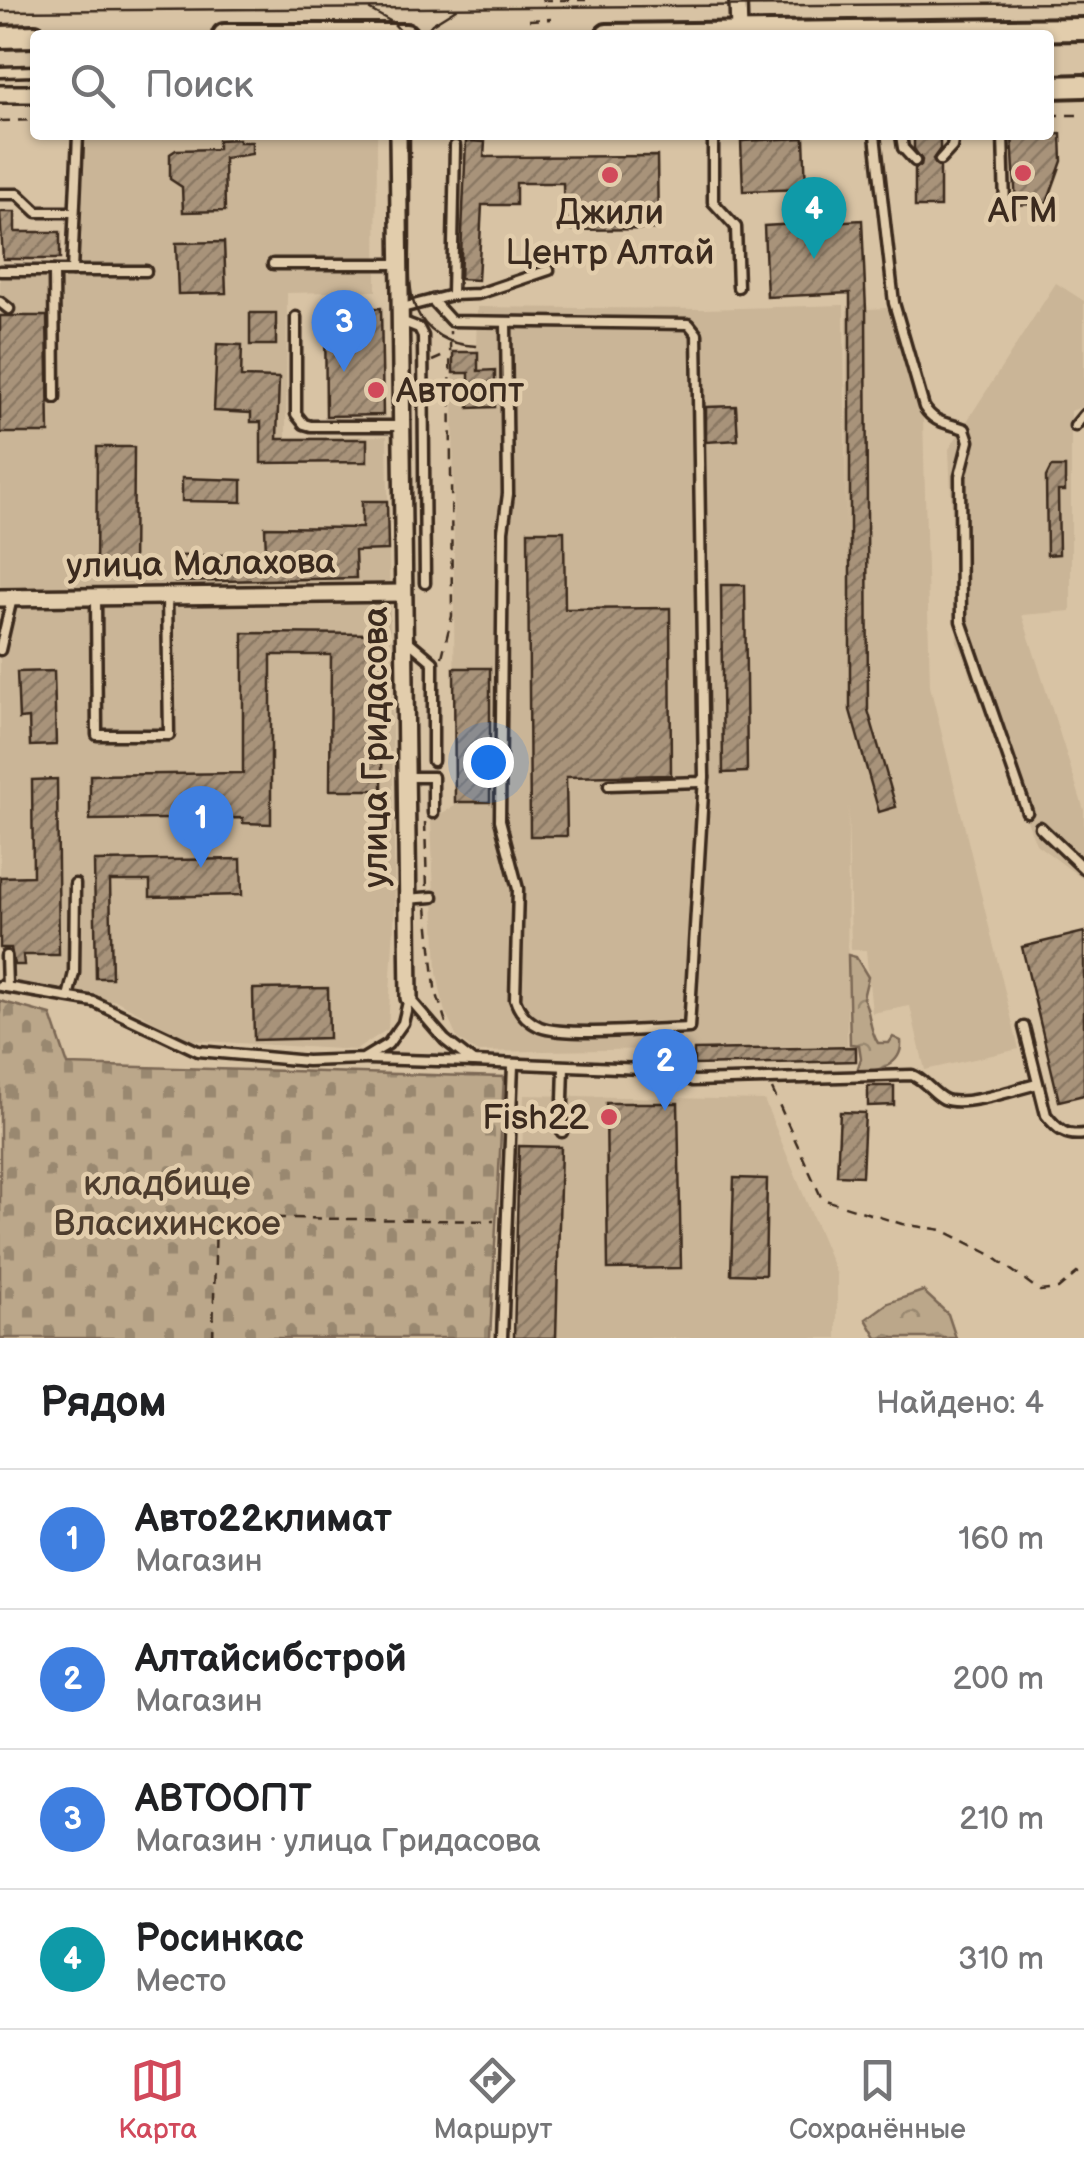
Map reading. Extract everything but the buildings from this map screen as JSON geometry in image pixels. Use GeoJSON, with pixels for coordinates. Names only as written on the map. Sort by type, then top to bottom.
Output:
{"type":"FeatureCollection","features":[{"type":"Feature","properties":{"kind":"main road"},"geometry":{"type":"LineString","coordinates":[[1015,30],[1084,29]]}},
{"type":"Feature","properties":{"kind":"main road"},"geometry":{"type":"LineString","coordinates":[[0,37],[30,36]]}},
{"type":"Feature","properties":{"kind":"main road"},"geometry":{"type":"LineString","coordinates":[[1054,87],[1084,86]]}},
{"type":"Feature","properties":{"kind":"street"},"geometry":{"type":"LineString","coordinates":[[738,0],[739,30]]}},
{"type":"Feature","properties":{"kind":"street"},"geometry":{"type":"LineString","coordinates":[[0,94],[30,94]]}},
{"type":"Feature","properties":{"kind":"street","name":"улица Гридасова"},"geometry":{"type":"LineString","coordinates":[[398,140],[409,998]]}},
{"type":"Feature","properties":{"kind":"street","name":"улица Малахова"},"geometry":{"type":"LineString","coordinates":[[6,598],[403,593]]}},
{"type":"Feature","properties":{"kind":"lane"},"geometry":{"type":"LineString","coordinates":[[0,72],[30,71]]}},
{"type":"Feature","properties":{"kind":"lane"},"geometry":{"type":"LineString","coordinates":[[72,271],[78,140]]}},
{"type":"Feature","properties":{"kind":"lane"},"geometry":{"type":"LineString","coordinates":[[714,140],[713,202],[736,227],[738,287]]}},
{"type":"Feature","properties":{"kind":"lane"},"geometry":{"type":"LineString","coordinates":[[875,140],[894,303],[924,406],[931,418],[965,429],[970,441],[960,476],[961,621],[1026,812]]}},
{"type":"Feature","properties":{"kind":"lane"},"geometry":{"type":"LineString","coordinates":[[902,140],[914,161]]}},
{"type":"Feature","properties":{"kind":"lane"},"geometry":{"type":"LineString","coordinates":[[940,160],[953,140]]}},
{"type":"Feature","properties":{"kind":"lane"},"geometry":{"type":"LineString","coordinates":[[1003,140],[1005,206]]}},
{"type":"Feature","properties":{"kind":"lane"},"geometry":{"type":"LineString","coordinates":[[452,295],[455,146]]}},
{"type":"Feature","properties":{"kind":"lane"},"geometry":{"type":"LineString","coordinates":[[0,194],[18,194],[37,212],[74,212]]}},
{"type":"Feature","properties":{"kind":"lane"},"geometry":{"type":"LineString","coordinates":[[274,264],[401,264]]}},
{"type":"Feature","properties":{"kind":"lane"},"geometry":{"type":"LineString","coordinates":[[0,272],[146,270]]}},
{"type":"Feature","properties":{"kind":"lane"},"geometry":{"type":"LineString","coordinates":[[425,583],[423,336],[419,328],[401,315],[432,300],[478,294],[549,270]]}},
{"type":"Feature","properties":{"kind":"lane"},"geometry":{"type":"LineString","coordinates":[[54,271],[55,398]]}},
{"type":"Feature","properties":{"kind":"lane"},"geometry":{"type":"LineString","coordinates":[[432,300],[451,320],[688,324],[697,334],[704,776],[689,1028],[561,1031],[540,1027],[520,1012],[515,999],[518,889],[500,820],[503,531],[508,494],[506,323]]}},
{"type":"Feature","properties":{"kind":"lane"},"geometry":{"type":"LineString","coordinates":[[0,302],[9,309]]}},
{"type":"Feature","properties":{"kind":"lane"},"geometry":{"type":"LineString","coordinates":[[296,317],[299,420],[310,426],[402,426]]}},
{"type":"Feature","properties":{"kind":"lane"},"geometry":{"type":"LineString","coordinates":[[402,402],[424,402]]}},
{"type":"Feature","properties":{"kind":"lane"},"geometry":{"type":"LineString","coordinates":[[1075,426],[1084,415]]}},
{"type":"Feature","properties":{"kind":"lane"},"geometry":{"type":"LineString","coordinates":[[402,459],[424,458]]}},
{"type":"Feature","properties":{"kind":"lane"},"geometry":{"type":"LineString","coordinates":[[96,597],[97,735],[169,734],[168,596]]}},
{"type":"Feature","properties":{"kind":"lane"},"geometry":{"type":"LineString","coordinates":[[0,650],[6,598]]}},
{"type":"Feature","properties":{"kind":"lane"},"geometry":{"type":"LineString","coordinates":[[404,637],[433,662],[433,761]]}},
{"type":"Feature","properties":{"kind":"lane"},"geometry":{"type":"LineString","coordinates":[[609,784],[700,782],[704,776]]}},
{"type":"Feature","properties":{"kind":"lane"},"geometry":{"type":"LineString","coordinates":[[404,777],[433,777],[432,813]]}},
{"type":"Feature","properties":{"kind":"lane"},"geometry":{"type":"LineString","coordinates":[[1040,827],[1084,869]]}},
{"type":"Feature","properties":{"kind":"lane"},"geometry":{"type":"LineString","coordinates":[[68,997],[74,972],[75,884]]}},
{"type":"Feature","properties":{"kind":"lane"},"geometry":{"type":"LineString","coordinates":[[406,898],[430,898]]}},
{"type":"Feature","properties":{"kind":"lane"},"geometry":{"type":"LineString","coordinates":[[6,956],[4,986],[94,1002],[198,1051],[307,1061],[363,1059],[666,1070],[693,1082],[912,1075],[945,1100],[960,1102],[1038,1084]]}},
{"type":"Feature","properties":{"kind":"lane"},"geometry":{"type":"LineString","coordinates":[[409,998],[445,1040],[472,1062]]}},
{"type":"Feature","properties":{"kind":"lane","name":"улица Гридасова"},"geometry":{"type":"LineString","coordinates":[[363,1059],[388,1044],[403,1024],[409,998]]}},
{"type":"Feature","properties":{"kind":"lane"},"geometry":{"type":"LineString","coordinates":[[1024,1027],[1046,1115],[1055,1127],[1072,1136],[1084,1134]]}},
{"type":"Feature","properties":{"kind":"lane"},"geometry":{"type":"LineString","coordinates":[[502,1338],[513,1065]]}},
{"type":"Feature","properties":{"kind":"lane"},"geometry":{"type":"LineString","coordinates":[[562,1132],[564,1067]]}},
{"type":"Feature","properties":{"kind":"path"},"geometry":{"type":"LineString","coordinates":[[542,0],[586,0]]}},
{"type":"Feature","properties":{"kind":"path"},"geometry":{"type":"LineString","coordinates":[[529,20],[551,19]]}},
{"type":"Feature","properties":{"kind":"path"},"geometry":{"type":"LineString","coordinates":[[1054,115],[1084,115]]}},
{"type":"Feature","properties":{"kind":"path"},"geometry":{"type":"LineString","coordinates":[[0,120],[30,120]]}},
{"type":"Feature","properties":{"kind":"path"},"geometry":{"type":"LineString","coordinates":[[433,674],[441,662],[452,616],[451,320]]}},
{"type":"Feature","properties":{"kind":"path"},"geometry":{"type":"LineString","coordinates":[[432,813],[425,821],[435,988],[448,1028]]}},
{"type":"Feature","properties":{"kind":"path"},"geometry":{"type":"LineString","coordinates":[[768,1080],[822,1199],[902,1224],[942,1230],[988,1253],[1040,1291],[1058,1289],[1084,1267]]}},
{"type":"Feature","properties":{"kind":"path"},"geometry":{"type":"LineString","coordinates":[[214,1338],[216,1216],[494,1222]]}},
{"type":"Feature","properties":{"kind":"shaded area"},"geometry":{"type":"Polygon","coordinates":[[[82,140],[377,140],[376,291],[287,293],[286,437],[387,436],[395,906],[388,1029],[356,1050],[189,1040],[117,1001],[0,983],[0,276],[76,276],[82,140]]]}},
{"type":"Feature","properties":{"kind":"shaded area"},"geometry":{"type":"Polygon","coordinates":[[[1056,283],[1084,301],[1084,406],[1071,411],[1071,611],[1022,615],[1084,810],[1084,880],[1036,844],[957,641],[949,449],[1056,283]]]}},
{"type":"Feature","properties":{"kind":"shaded area"},"geometry":{"type":"Polygon","coordinates":[[[844,305],[846,533],[847,310],[888,308],[923,418],[930,686],[1019,1049],[925,1070],[910,1006],[872,1013],[866,950],[851,950],[848,807],[847,1046],[476,1052],[457,1038],[444,1009],[437,973],[431,819],[455,806],[453,352],[476,351],[477,307],[704,309],[844,305]]]}},
{"type":"Feature","properties":{"kind":"shaded area"},"geometry":{"type":"Polygon","coordinates":[[[524,1095],[764,1100],[837,1275],[837,1338],[516,1338],[524,1095]]]}},
{"type":"Feature","properties":{"kind":"green space"},"geometry":{"type":"Polygon","coordinates":[[[848,955],[856,957],[868,977],[863,998],[878,1043],[889,1043],[893,1037],[901,1041],[893,1062],[873,1071],[857,1071],[859,1045],[850,1044],[848,955]]]}},
{"type":"Feature","properties":{"kind":"green space","name":"кладбище Власихинское"},"geometry":{"type":"Polygon","coordinates":[[[0,1001],[51,1015],[68,1065],[504,1077],[490,1338],[0,1338],[0,1001]]]}},
{"type":"Feature","properties":{"kind":"green space"},"geometry":{"type":"Polygon","coordinates":[[[923,1291],[948,1314],[956,1338],[877,1338],[866,1319],[888,1303],[923,1291]]]}},
{"type":"Feature","properties":{"kind":"tram line"},"geometry":{"type":"LineString","coordinates":[[0,11],[1084,3]]}},
{"type":"Feature","properties":{"kind":"tram line"},"geometry":{"type":"LineString","coordinates":[[427,30],[456,9]]}},
{"type":"Feature","properties":{"kind":"tram line"},"geometry":{"type":"LineString","coordinates":[[370,10],[399,30]]}},
{"type":"Feature","properties":{"kind":"tram line"},"geometry":{"type":"LineString","coordinates":[[410,140],[410,276],[415,307],[425,324],[440,336],[476,346]]}},
{"type":"Feature","properties":{"kind":"place","name":"АГМ"},"geometry":{"type":"Point","coordinates":[1023,173]}},
{"type":"Feature","properties":{"kind":"place","name":"Джили Центр Алтай"},"geometry":{"type":"Point","coordinates":[610,175]}},
{"type":"Feature","properties":{"kind":"place","name":"Росинкас"},"geometry":{"type":"Point","coordinates":[814,259]}},
{"type":"Feature","properties":{"kind":"place","name":"АВТООПТ"},"geometry":{"type":"Point","coordinates":[344,372]}},
{"type":"Feature","properties":{"kind":"place","name":"Автоопт"},"geometry":{"type":"Point","coordinates":[376,390]}},
{"type":"Feature","properties":{"kind":"place","name":"Авто22климат"},"geometry":{"type":"Point","coordinates":[201,868]}},
{"type":"Feature","properties":{"kind":"place","name":"Алтайсибстрой"},"geometry":{"type":"Point","coordinates":[665,1111]}},
{"type":"Feature","properties":{"kind":"place","name":"Fish22"},"geometry":{"type":"Point","coordinates":[609,1117]}}]}
